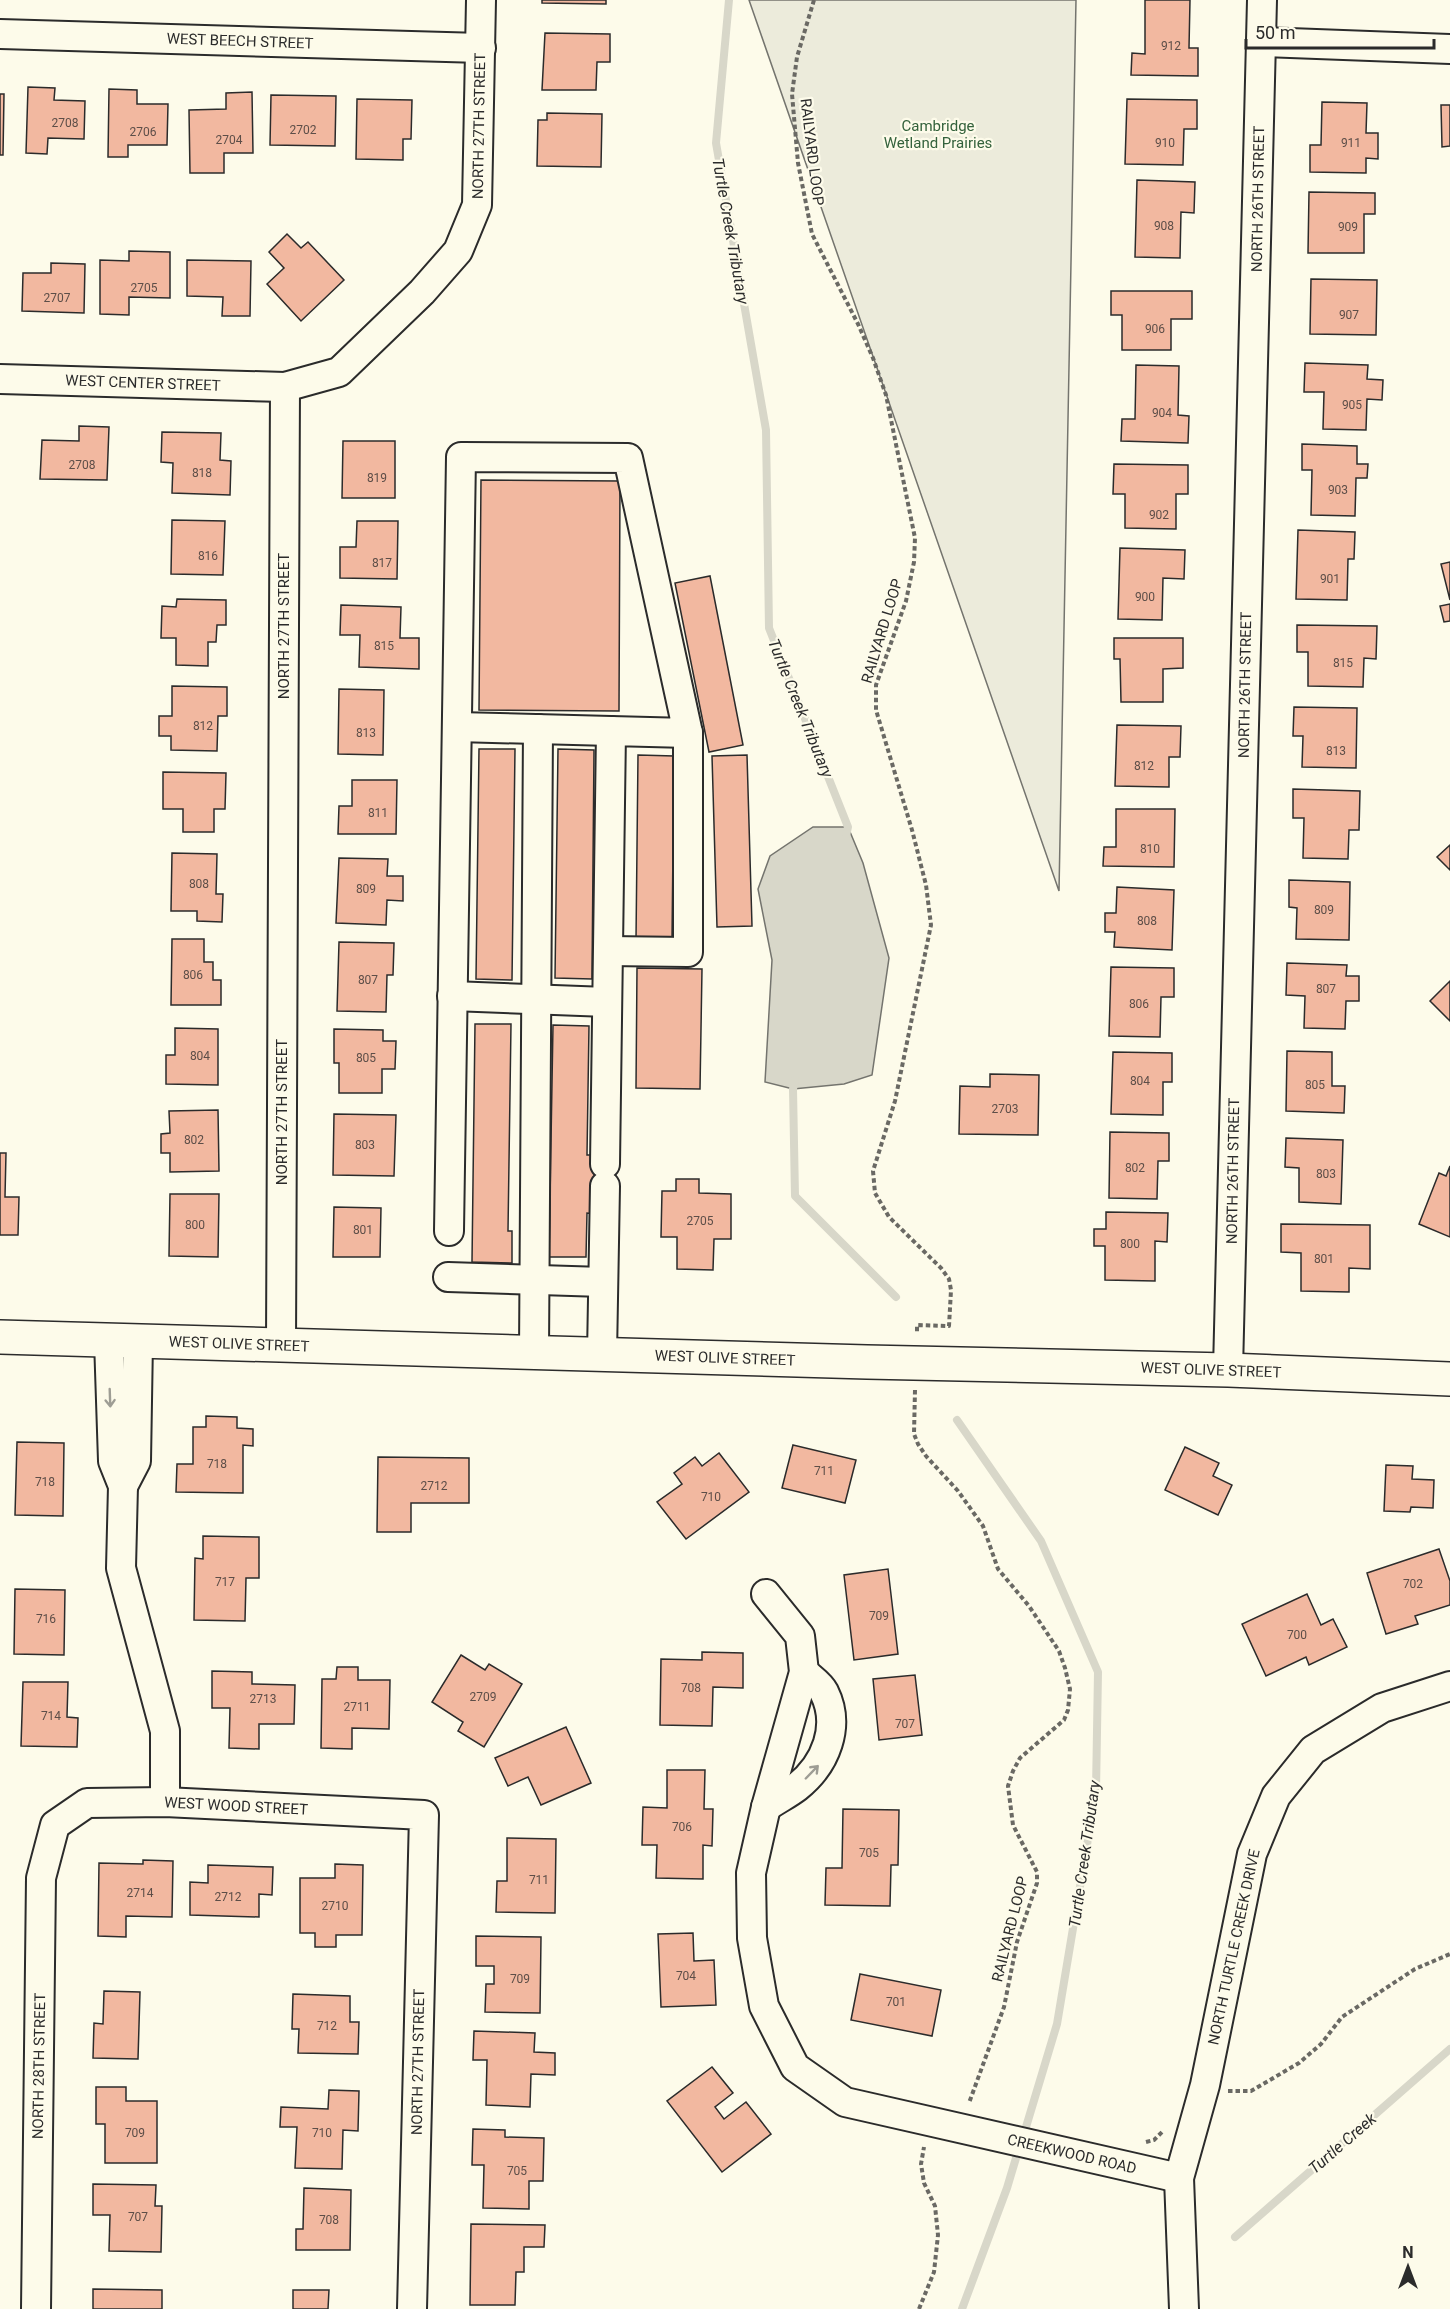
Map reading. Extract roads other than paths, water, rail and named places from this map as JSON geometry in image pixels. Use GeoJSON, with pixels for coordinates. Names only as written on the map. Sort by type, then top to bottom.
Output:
{"type":"FeatureCollection","features":[{"type":"Feature","properties":{"kind":"main road","name":"WEST OLIVE STREET"},"geometry":{"type":"LineString","coordinates":[[0,1337],[602,1355],[1228,1370],[1450,1379]]}},
{"type":"Feature","properties":{"kind":"street","name":"NORTH 27TH STREET"},"geometry":{"type":"LineString","coordinates":[[281,1346],[285,387],[339,372],[422,292],[458,251],[477,205],[481,0]]}},
{"type":"Feature","properties":{"kind":"street","name":"NORTH 26TH STREET"},"geometry":{"type":"LineString","coordinates":[[1228,1370],[1262,0]]}},
{"type":"Feature","properties":{"kind":"street","name":"WEST BEECH STREET"},"geometry":{"type":"LineString","coordinates":[[0,34],[481,48]]}},
{"type":"Feature","properties":{"kind":"street"},"geometry":{"type":"LineString","coordinates":[[1262,42],[1450,49]]}},
{"type":"Feature","properties":{"kind":"street","name":"WEST CENTER STREET"},"geometry":{"type":"LineString","coordinates":[[0,379],[285,387]]}},
{"type":"Feature","properties":{"kind":"street"},"geometry":{"type":"LineString","coordinates":[[449,1231],[461,457],[628,458],[688,733],[688,952],[608,951]]}},
{"type":"Feature","properties":{"kind":"street"},"geometry":{"type":"LineString","coordinates":[[457,727],[688,733]]}},
{"type":"Feature","properties":{"kind":"street"},"geometry":{"type":"LineString","coordinates":[[534,1353],[538,729]]}},
{"type":"Feature","properties":{"kind":"street"},"geometry":{"type":"LineString","coordinates":[[602,1355],[611,731]]}},
{"type":"Feature","properties":{"kind":"street"},"geometry":{"type":"LineString","coordinates":[[453,996],[607,1002]]}},
{"type":"Feature","properties":{"kind":"street"},"geometry":{"type":"LineString","coordinates":[[448,1277],[603,1282]]}},
{"type":"Feature","properties":{"kind":"street"},"geometry":{"type":"LineString","coordinates":[[123,1340],[113,1461],[123,1486],[122,1568],[165,1731],[165,1802]]}},
{"type":"Feature","properties":{"kind":"street"},"geometry":{"type":"LineString","coordinates":[[766,1593],[800,1636],[804,1672],[823,1690],[831,1713],[831,1737],[820,1764],[798,1787],[766,1807]]}},
{"type":"Feature","properties":{"kind":"street","name":"CREEKWOOD ROAD"},"geometry":{"type":"LineString","coordinates":[[804,1672],[766,1807],[751,1873],[752,1938],[764,2006],[795,2067],[845,2102],[966,2119],[1080,2157],[1179,2178]]}},
{"type":"Feature","properties":{"kind":"street","name":"NORTH TURTLE CREEK DRIVE"},"geometry":{"type":"LineString","coordinates":[[1185,2309],[1179,2178],[1205,2085],[1252,1854],[1276,1796],[1313,1750],[1382,1708],[1450,1686]]}},
{"type":"Feature","properties":{"kind":"street","name":"WEST WOOD STREET"},"geometry":{"type":"LineString","coordinates":[[55,1825],[87,1803],[165,1802],[424,1815]]}},
{"type":"Feature","properties":{"kind":"street","name":"NORTH 27TH STREET"},"geometry":{"type":"LineString","coordinates":[[412,2309],[424,1815]]}},
{"type":"Feature","properties":{"kind":"street","name":"NORTH 28TH STREET"},"geometry":{"type":"LineString","coordinates":[[36,2309],[41,1878],[55,1825]]}},
{"type":"Feature","properties":{"kind":"waterway","name":"Turtle Creek Tributary"},"geometry":{"type":"LineString","coordinates":[[729,0],[716,143],[766,430],[769,628],[848,827],[846,836]]}},
{"type":"Feature","properties":{"kind":"waterway","name":"Turtle Creek Tributary"},"geometry":{"type":"LineString","coordinates":[[795,1080],[793,1089],[795,1196],[896,1297]]}},
{"type":"Feature","properties":{"kind":"waterway","name":"Turtle Creek Tributary"},"geometry":{"type":"LineString","coordinates":[[957,1420],[1041,1541],[1098,1672],[1096,1791],[1057,2024],[1023,2137]]}},
{"type":"Feature","properties":{"kind":"waterway","name":"Turtle Creek"},"geometry":{"type":"LineString","coordinates":[[1235,2237],[1450,2049]]}},
{"type":"Feature","properties":{"kind":"waterway","name":"Turtle Creek Tributary"},"geometry":{"type":"LineString","coordinates":[[962,2309],[1007,2188],[1019,2148]]}},
{"type":"Feature","properties":{"kind":"park label","name":"Cambridge Wetland Prairies"},"geometry":{"type":"Point","coordinates":[938,134]}}]}
